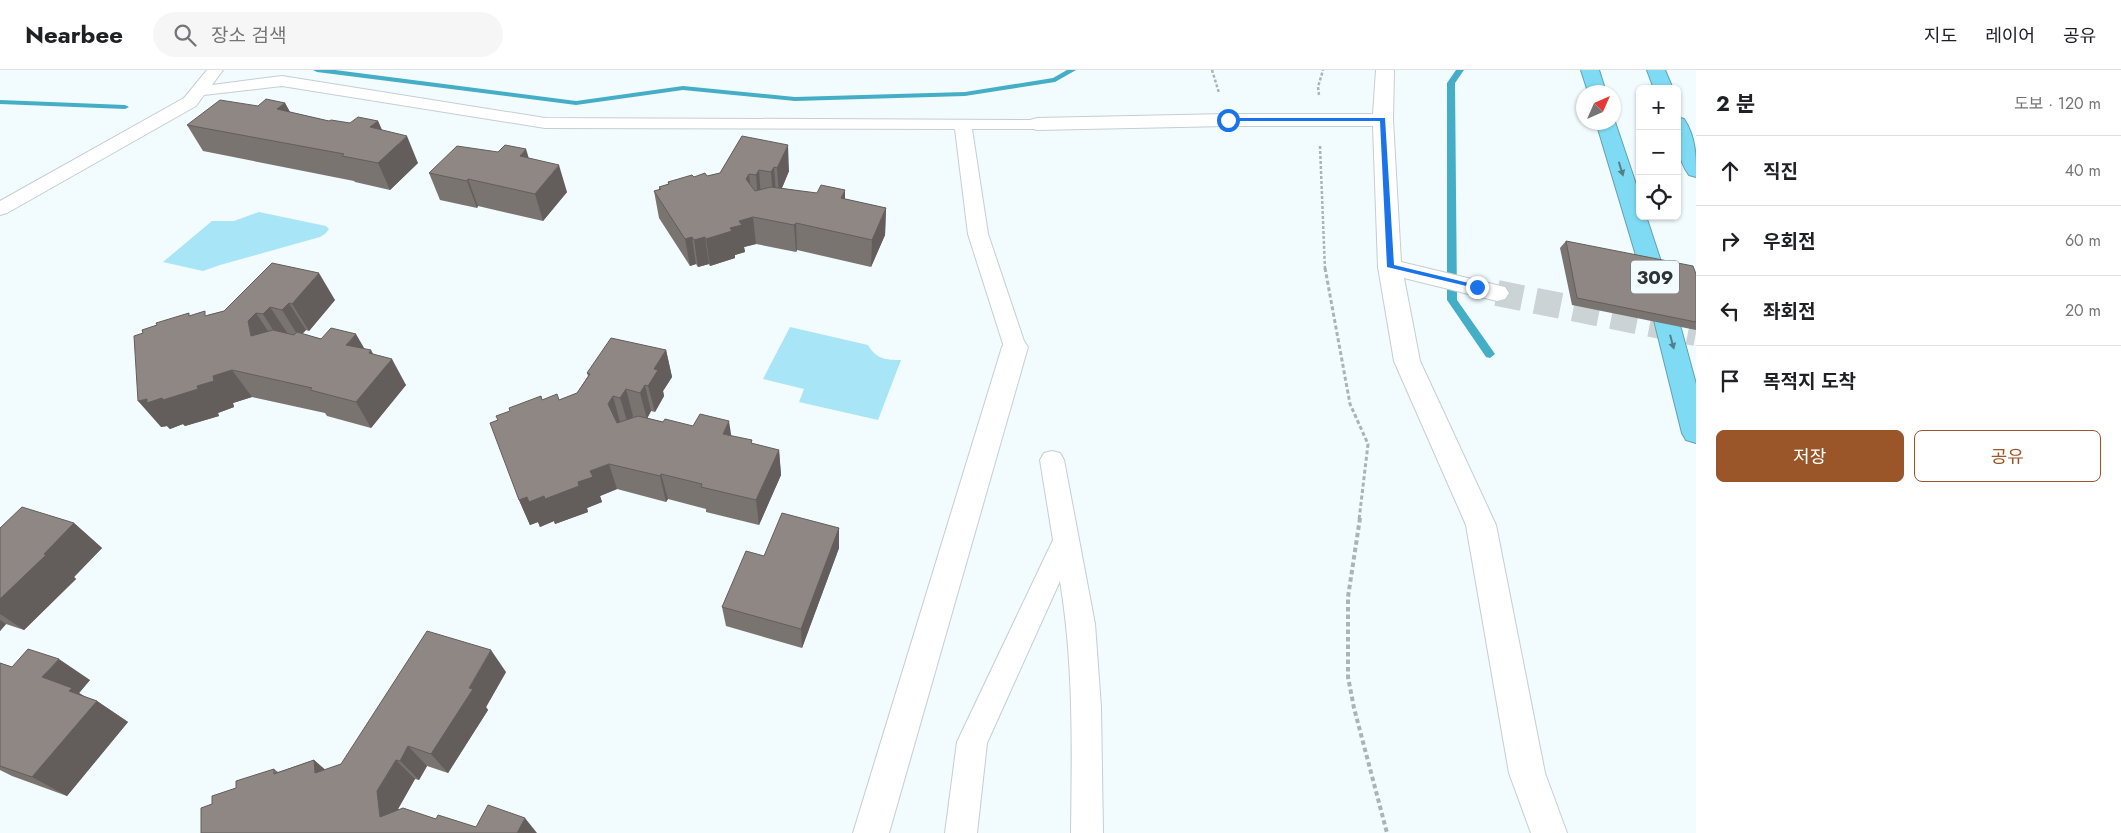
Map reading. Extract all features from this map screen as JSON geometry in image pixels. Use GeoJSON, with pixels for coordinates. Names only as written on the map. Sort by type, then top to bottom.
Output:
{"type":"FeatureCollection","features":[{"type":"Feature","properties":{"kind":"highway"},"geometry":{"type":"LineString","coordinates":[[1590,70],[1595,85]]}},
{"type":"Feature","properties":{"kind":"highway"},"geometry":{"type":"LineString","coordinates":[[1656,70],[1662,85]]}},
{"type":"Feature","properties":{"kind":"highway","name":"309"},"geometry":{"type":"LineString","coordinates":[[1608,130],[1659,292],[1696,433]]}},
{"type":"Feature","properties":{"kind":"highway"},"geometry":{"type":"LineString","coordinates":[[1679,130],[1696,171]]}},
{"type":"Feature","properties":{"kind":"street"},"geometry":{"type":"LineString","coordinates":[[1385,70],[1382,120],[1401,269],[1407,361],[1481,525],[1527,773],[1549,833]]}},
{"type":"Feature","properties":{"kind":"street"},"geometry":{"type":"LineString","coordinates":[[1037,124],[1382,120]]}},
{"type":"Feature","properties":{"kind":"street"},"geometry":{"type":"LineString","coordinates":[[1401,269],[1487,290]]}},
{"type":"Feature","properties":{"kind":"street"},"geometry":{"type":"LineString","coordinates":[[871,833],[1015,347]]}},
{"type":"Feature","properties":{"kind":"lane"},"geometry":{"type":"LineString","coordinates":[[0,209],[190,102],[215,70]]}},
{"type":"Feature","properties":{"kind":"lane"},"geometry":{"type":"LineString","coordinates":[[199,91],[282,81],[545,122],[1037,124]]}},
{"type":"Feature","properties":{"kind":"lane"},"geometry":{"type":"LineString","coordinates":[[963,124],[978,234],[1015,347]]}},
{"type":"Feature","properties":{"kind":"lane"},"geometry":{"type":"LineString","coordinates":[[1052,460],[1081,624],[1086,698],[1087,833]]}},
{"type":"Feature","properties":{"kind":"lane"},"geometry":{"type":"LineString","coordinates":[[961,833],[972,742],[1066,540]]}},
{"type":"Feature","properties":{"kind":"path"},"geometry":{"type":"LineString","coordinates":[[1323,70],[1318,87],[1320,192],[1324,266],[1350,404],[1368,444],[1365,481],[1348,597],[1348,677],[1354,708],[1387,833]]}},
{"type":"Feature","properties":{"kind":"shaded area"},"geometry":{"type":"Polygon","coordinates":[[[259,212],[326,226],[329,229],[320,237],[203,271],[163,262],[212,221],[234,221],[259,212]]]}},
{"type":"Feature","properties":{"kind":"shaded area"},"geometry":{"type":"Polygon","coordinates":[[[790,327],[868,345],[874,353],[882,358],[901,360],[878,420],[799,402],[804,389],[763,379],[790,327]]]}},
{"type":"Feature","properties":{"kind":"building"},"geometry":{"type":"Polygon","coordinates":[[[266,99],[285,103],[277,109],[329,121],[350,123],[358,117],[378,121],[370,127],[407,136],[378,163],[342,156],[344,154],[187,125],[220,100],[258,106],[266,99]]]}},
{"type":"Feature","properties":{"kind":"building"},"geometry":{"type":"Polygon","coordinates":[[[742,136],[788,145],[777,168],[774,167],[771,172],[759,170],[756,175],[749,174],[746,179],[755,191],[771,187],[817,193],[821,185],[845,190],[841,198],[886,208],[872,240],[796,223],[794,225],[753,217],[739,221],[742,225],[730,228],[732,231],[706,239],[705,237],[694,240],[692,237],[685,239],[654,191],[661,189],[659,187],[669,184],[668,182],[692,175],[694,177],[705,173],[707,176],[720,173],[742,136]]]}},
{"type":"Feature","properties":{"kind":"building"},"geometry":{"type":"Polygon","coordinates":[[[505,145],[526,149],[520,156],[559,165],[535,194],[468,179],[467,181],[429,173],[457,146],[498,152],[505,145]]]}},
{"type":"Feature","properties":{"kind":"building"},"geometry":{"type":"Polygon","coordinates":[[[1566,241],[1693,266],[1696,274],[1696,322],[1577,298],[1566,241]]]}},
{"type":"Feature","properties":{"kind":"building"},"geometry":{"type":"Polygon","coordinates":[[[272,263],[319,273],[292,304],[289,303],[282,310],[270,307],[263,314],[256,313],[248,321],[251,336],[273,330],[294,335],[297,332],[321,339],[331,328],[356,334],[346,345],[371,350],[369,353],[392,359],[356,402],[310,390],[312,388],[232,370],[213,376],[214,381],[197,386],[198,389],[163,400],[162,398],[147,403],[147,399],[138,401],[134,336],[143,333],[142,330],[157,325],[156,323],[189,313],[189,316],[205,311],[205,316],[224,311],[272,263]]]}},
{"type":"Feature","properties":{"kind":"building"},"geometry":{"type":"Polygon","coordinates":[[[611,338],[666,350],[654,369],[658,370],[648,386],[645,385],[640,393],[626,389],[620,398],[613,396],[608,404],[617,423],[638,416],[663,422],[665,419],[693,426],[700,414],[729,421],[723,434],[752,440],[751,443],[779,450],[756,500],[701,487],[702,484],[609,464],[590,471],[593,477],[578,482],[579,486],[545,499],[544,496],[529,502],[527,497],[519,500],[490,423],[498,420],[496,416],[510,411],[509,408],[541,396],[542,400],[557,394],[559,400],[577,393],[590,374],[587,373],[611,338]]]}},
{"type":"Feature","properties":{"kind":"building"},"geometry":{"type":"Polygon","coordinates":[[[22,507],[74,523],[44,554],[46,555],[0,599],[0,528],[22,507]]]}},
{"type":"Feature","properties":{"kind":"building"},"geometry":{"type":"Polygon","coordinates":[[[782,513],[839,528],[801,629],[722,607],[746,551],[764,556],[782,513]]]}},
{"type":"Feature","properties":{"kind":"building"},"geometry":{"type":"Polygon","coordinates":[[[427,631],[491,650],[469,688],[473,689],[431,754],[408,746],[400,761],[396,760],[377,791],[380,817],[403,808],[436,819],[438,815],[476,827],[488,805],[525,818],[517,833],[201,833],[201,808],[212,804],[212,796],[236,788],[236,781],[274,769],[274,774],[314,760],[315,773],[341,764],[427,631]]]}},
{"type":"Feature","properties":{"kind":"building"},"geometry":{"type":"Polygon","coordinates":[[[28,649],[59,659],[42,677],[72,688],[69,691],[97,701],[32,777],[0,766],[0,663],[12,667],[28,649]]]}},
{"type":"Feature","properties":{"kind":"waterway"},"geometry":{"type":"LineString","coordinates":[[317,70],[576,103],[683,88],[795,99],[965,94],[1055,80],[1072,70]]}},
{"type":"Feature","properties":{"kind":"waterway"},"geometry":{"type":"LineString","coordinates":[[1460,70],[1451,83],[1452,300],[1490,354]]}},
{"type":"Feature","properties":{"kind":"waterway"},"geometry":{"type":"LineString","coordinates":[[0,102],[125,107]]}},
{"type":"Feature","properties":{"kind":"tunnel"},"geometry":{"type":"LineString","coordinates":[[1497,293],[1696,333]]}},
{"type":"Feature","properties":{"kind":"route"},"geometry":{"type":"LineString","coordinates":[[1228,120],[1382,120],[1390,267],[1477,287]]}}]}
